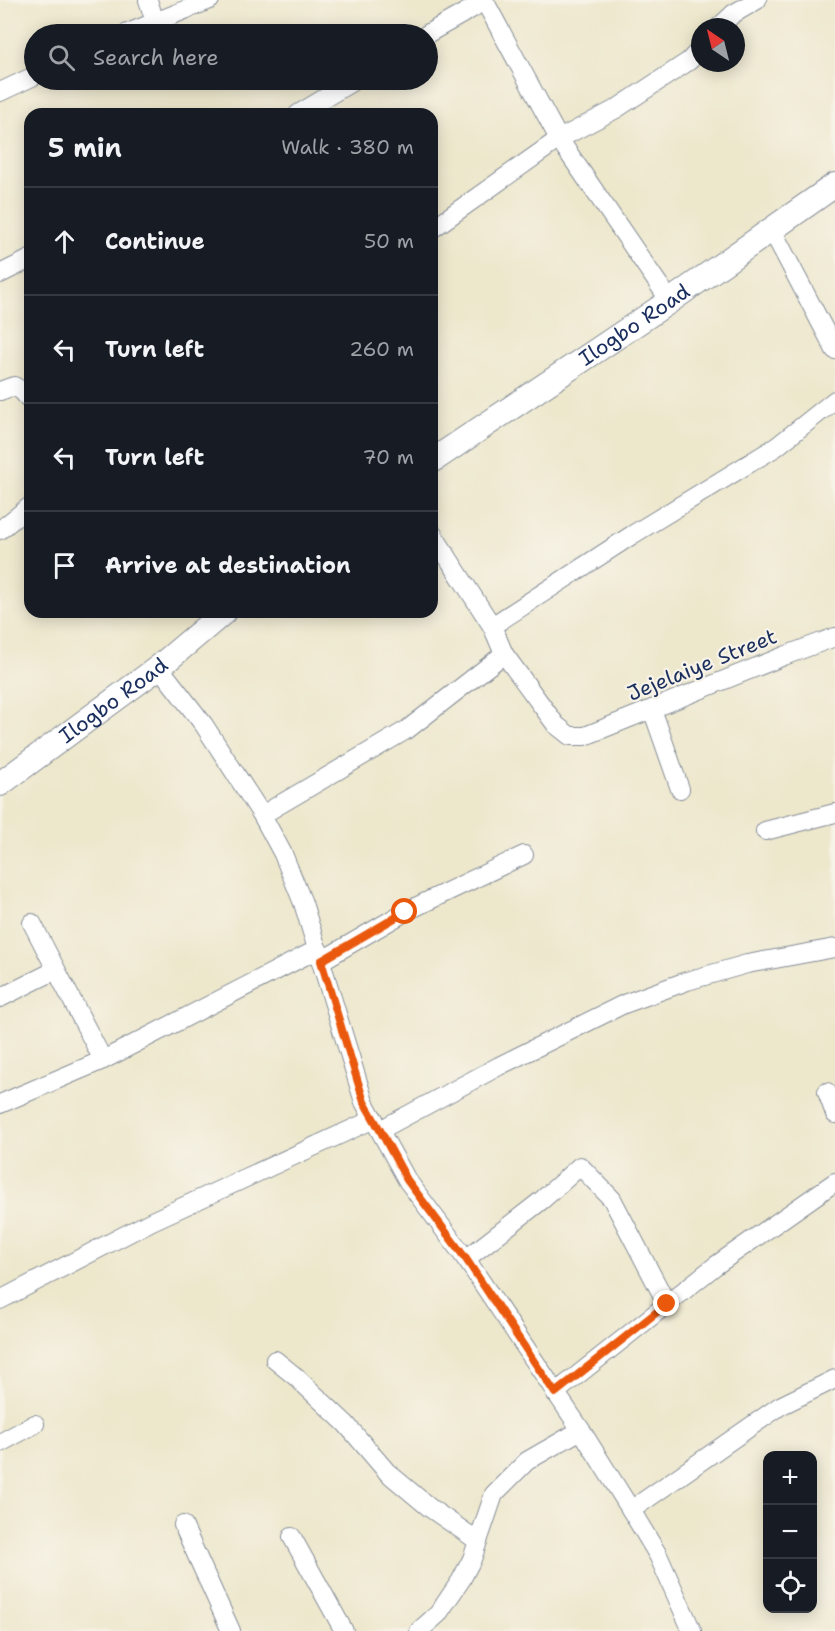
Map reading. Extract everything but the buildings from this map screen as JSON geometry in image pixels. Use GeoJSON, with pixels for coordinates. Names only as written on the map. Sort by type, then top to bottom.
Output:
{"type":"FeatureCollection","features":[{"type":"Feature","properties":{"kind":"main road","name":"Ilogbo Road"},"geometry":{"type":"LineString","coordinates":[[438,457],[670,301],[835,185]]}},
{"type":"Feature","properties":{"kind":"main road","name":"Ilogbo Road"},"geometry":{"type":"LineString","coordinates":[[0,784],[159,667],[217,618]]}},
{"type":"Feature","properties":{"kind":"street"},"geometry":{"type":"LineString","coordinates":[[148,0],[155,22]]}},
{"type":"Feature","properties":{"kind":"street"},"geometry":{"type":"LineString","coordinates":[[150,24],[210,0]]}},
{"type":"Feature","properties":{"kind":"street"},"geometry":{"type":"LineString","coordinates":[[438,28],[483,0],[559,139],[670,301]]}},
{"type":"Feature","properties":{"kind":"street"},"geometry":{"type":"LineString","coordinates":[[729,18],[757,0]]}},
{"type":"Feature","properties":{"kind":"street"},"geometry":{"type":"LineString","coordinates":[[438,225],[559,139],[616,110],[691,59]]}},
{"type":"Feature","properties":{"kind":"street"},"geometry":{"type":"LineString","coordinates":[[0,92],[24,81]]}},
{"type":"Feature","properties":{"kind":"street"},"geometry":{"type":"LineString","coordinates":[[308,108],[338,90]]}},
{"type":"Feature","properties":{"kind":"street"},"geometry":{"type":"LineString","coordinates":[[772,230],[835,350]]}},
{"type":"Feature","properties":{"kind":"street"},"geometry":{"type":"LineString","coordinates":[[0,274],[24,262]]}},
{"type":"Feature","properties":{"kind":"street"},"geometry":{"type":"LineString","coordinates":[[0,392],[14,386],[24,393]]}},
{"type":"Feature","properties":{"kind":"street"},"geometry":{"type":"LineString","coordinates":[[492,626],[633,535],[776,447],[835,400]]}},
{"type":"Feature","properties":{"kind":"street"},"geometry":{"type":"LineString","coordinates":[[0,530],[24,511]]}},
{"type":"Feature","properties":{"kind":"street"},"geometry":{"type":"LineString","coordinates":[[262,815],[408,729],[504,654],[492,626],[438,542]]}},
{"type":"Feature","properties":{"kind":"street","name":"Jejelaiye Street"},"geometry":{"type":"LineString","coordinates":[[504,654],[556,725],[570,736],[585,736],[835,637]]}},
{"type":"Feature","properties":{"kind":"street"},"geometry":{"type":"LineString","coordinates":[[159,667],[204,725],[262,815],[283,854],[303,903],[364,1102],[407,1180],[466,1259],[581,1430],[658,1556],[692,1631]]}},
{"type":"Feature","properties":{"kind":"street"},"geometry":{"type":"LineString","coordinates":[[652,708],[680,789]]}},
{"type":"Feature","properties":{"kind":"street"},"geometry":{"type":"LineString","coordinates":[[765,831],[835,813]]}},
{"type":"Feature","properties":{"kind":"street"},"geometry":{"type":"LineString","coordinates":[[0,1104],[103,1060],[524,855]]}},
{"type":"Feature","properties":{"kind":"street"},"geometry":{"type":"LineString","coordinates":[[32,923],[103,1060]]}},
{"type":"Feature","properties":{"kind":"street"},"geometry":{"type":"LineString","coordinates":[[0,1300],[152,1221],[377,1125],[624,1004],[687,981],[747,964],[835,948]]}},
{"type":"Feature","properties":{"kind":"street"},"geometry":{"type":"LineString","coordinates":[[0,998],[56,970]]}},
{"type":"Feature","properties":{"kind":"street"},"geometry":{"type":"LineString","coordinates":[[827,1092],[835,1114]]}},
{"type":"Feature","properties":{"kind":"street"},"geometry":{"type":"LineString","coordinates":[[466,1259],[542,1200],[580,1166],[612,1199],[667,1304]]}},
{"type":"Feature","properties":{"kind":"street"},"geometry":{"type":"LineString","coordinates":[[555,1393],[715,1266],[835,1182]]}},
{"type":"Feature","properties":{"kind":"street"},"geometry":{"type":"LineString","coordinates":[[274,1360],[296,1377],[346,1424],[387,1472],[430,1508],[478,1540]]}},
{"type":"Feature","properties":{"kind":"street"},"geometry":{"type":"LineString","coordinates":[[631,1510],[780,1406],[835,1379]]}},
{"type":"Feature","properties":{"kind":"street"},"geometry":{"type":"LineString","coordinates":[[0,1443],[34,1424]]}},
{"type":"Feature","properties":{"kind":"street"},"geometry":{"type":"LineString","coordinates":[[419,1631],[438,1614],[461,1580],[472,1559],[494,1494],[527,1461],[581,1430]]}},
{"type":"Feature","properties":{"kind":"street"},"geometry":{"type":"LineString","coordinates":[[183,1525],[231,1631]]}},
{"type":"Feature","properties":{"kind":"street"},"geometry":{"type":"LineString","coordinates":[[292,1537],[344,1631]]}},
{"type":"Feature","properties":{"kind":"route"},"geometry":{"type":"LineString","coordinates":[[405,912],[321,961],[364,1102],[407,1180],[466,1259],[555,1393],[667,1304]]}}]}
